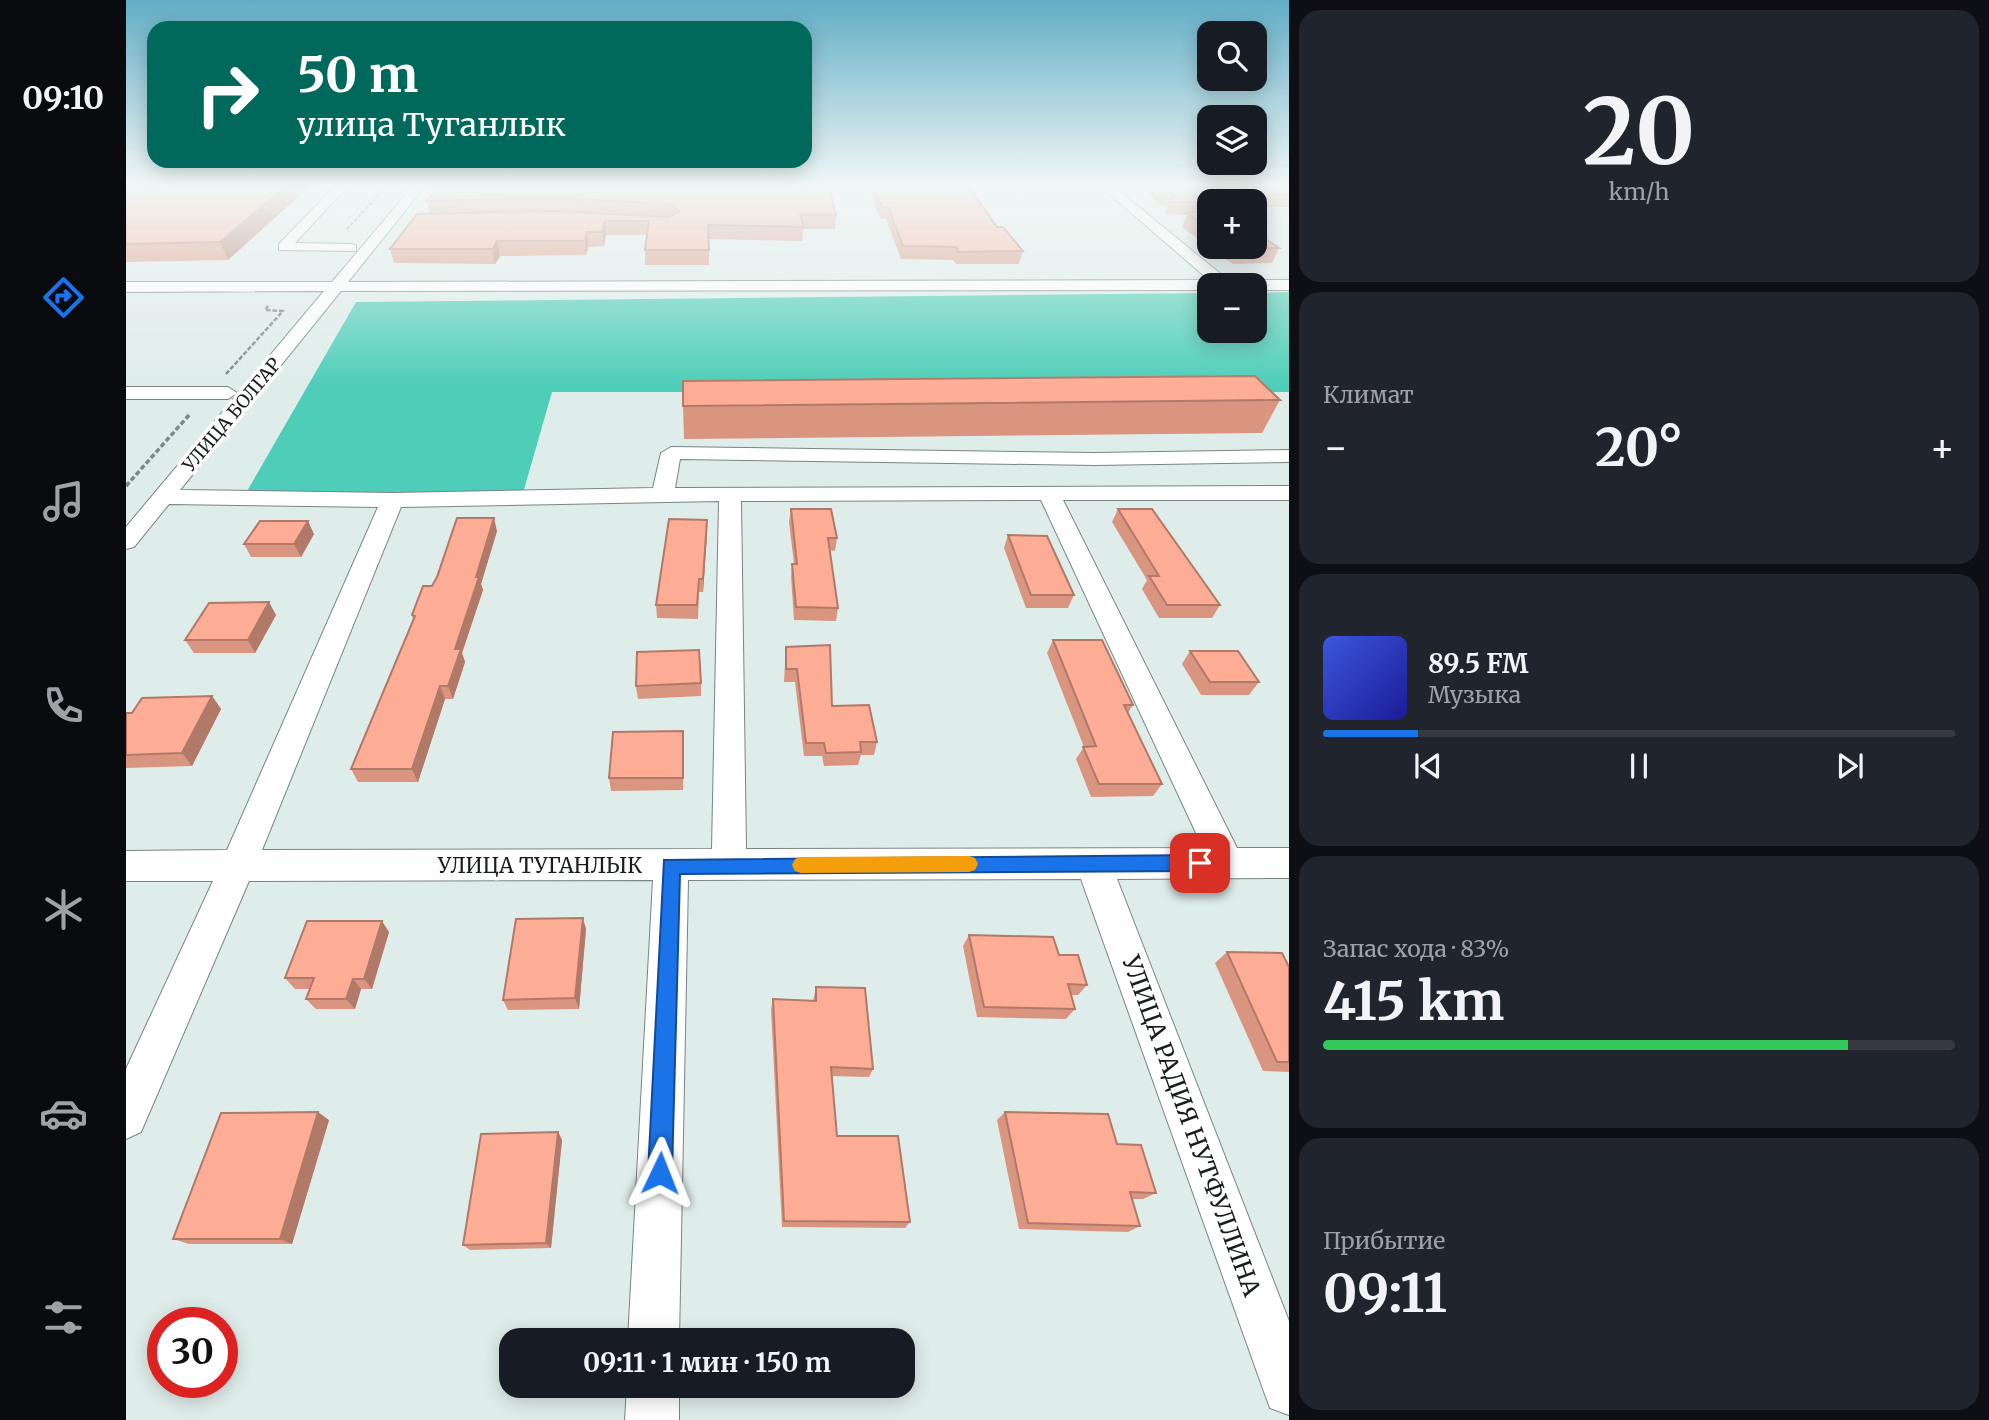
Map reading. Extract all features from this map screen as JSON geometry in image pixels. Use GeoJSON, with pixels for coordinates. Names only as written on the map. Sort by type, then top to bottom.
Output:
{"type":"FeatureCollection","features":[{"type":"Feature","properties":{"kind":"street"},"geometry":{"type":"LineString","coordinates":[[327,286],[348,252]]}},
{"type":"Feature","properties":{"kind":"street"},"geometry":{"type":"LineString","coordinates":[[327,286],[364,252]]}},
{"type":"Feature","properties":{"kind":"street"},"geometry":{"type":"LineString","coordinates":[[1185,252],[1210,273]]}},
{"type":"Feature","properties":{"kind":"street"},"geometry":{"type":"LineString","coordinates":[[126,287],[1197,285]]}},
{"type":"Feature","properties":{"kind":"street"},"geometry":{"type":"LineString","coordinates":[[1267,285],[1289,285]]}},
{"type":"Feature","properties":{"kind":"street","name":"УЛИЦА БОЛГАР"},"geometry":{"type":"LineString","coordinates":[[126,512],[218,393],[327,286]]}},
{"type":"Feature","properties":{"kind":"street","name":"УЛИЦА БОЛГАР"},"geometry":{"type":"LineString","coordinates":[[126,542],[327,286]]}},
{"type":"Feature","properties":{"kind":"street"},"geometry":{"type":"LineString","coordinates":[[126,393],[218,393]]}},
{"type":"Feature","properties":{"kind":"street"},"geometry":{"type":"LineString","coordinates":[[663,495],[671,453],[1095,459],[1289,456]]}},
{"type":"Feature","properties":{"kind":"street"},"geometry":{"type":"LineString","coordinates":[[1095,459],[1119,494]]}},
{"type":"Feature","properties":{"kind":"street"},"geometry":{"type":"LineString","coordinates":[[164,497],[392,500],[663,495],[1289,493]]}},
{"type":"Feature","properties":{"kind":"street"},"geometry":{"type":"LineString","coordinates":[[1049,494],[1227,863]]}},
{"type":"Feature","properties":{"kind":"street"},"geometry":{"type":"LineString","coordinates":[[729,865],[730,495]]}},
{"type":"Feature","properties":{"kind":"street"},"geometry":{"type":"LineString","coordinates":[[126,1117],[237,866],[392,500]]}},
{"type":"Feature","properties":{"kind":"street","name":"УЛИЦА РАДИЯ НУТФУЛЛИНА"},"geometry":{"type":"LineString","coordinates":[[1093,863],[1289,1389]]}},
{"type":"Feature","properties":{"kind":"street","name":"УЛИЦА ТУГАНЛЫК"},"geometry":{"type":"LineString","coordinates":[[126,866],[1289,863]]}},
{"type":"Feature","properties":{"kind":"street"},"geometry":{"type":"LineString","coordinates":[[654,1328],[671,866]]}},
{"type":"Feature","properties":{"kind":"street"},"geometry":{"type":"LineString","coordinates":[[652,1420],[653,1398]]}},
{"type":"Feature","properties":{"kind":"path"},"geometry":{"type":"LineString","coordinates":[[126,486],[218,393],[283,311],[265,310],[270,303],[263,302]]}},
{"type":"Feature","properties":{"kind":"green space"},"geometry":{"type":"Polygon","coordinates":[[[1289,292],[1289,392],[552,392],[523,493],[246,493],[356,302],[1197,293],[1197,343],[1267,343],[1267,293],[1289,292]]]}},
{"type":"Feature","properties":{"kind":"building"},"geometry":{"type":"Polygon","coordinates":[[[1255,376],[1280,400],[683,406],[683,381],[1255,376]]]}},
{"type":"Feature","properties":{"kind":"building"},"geometry":{"type":"Polygon","coordinates":[[[791,509],[831,509],[837,538],[828,538],[838,608],[796,607],[792,564],[797,564],[791,509]]]}},
{"type":"Feature","properties":{"kind":"building"},"geometry":{"type":"Polygon","coordinates":[[[1118,509],[1152,509],[1220,605],[1167,605],[1149,576],[1159,576],[1118,509]]]}},
{"type":"Feature","properties":{"kind":"building"},"geometry":{"type":"Polygon","coordinates":[[[457,518],[494,518],[476,577],[479,577],[455,649],[461,649],[448,686],[440,686],[412,769],[351,769],[415,616],[412,615],[423,586],[432,586],[437,577],[457,518]]]}},
{"type":"Feature","properties":{"kind":"building"},"geometry":{"type":"Polygon","coordinates":[[[669,519],[707,520],[703,579],[699,579],[697,605],[656,605],[669,519]]]}},
{"type":"Feature","properties":{"kind":"building"},"geometry":{"type":"Polygon","coordinates":[[[260,521],[308,521],[294,544],[244,544],[260,521]]]}},
{"type":"Feature","properties":{"kind":"building"},"geometry":{"type":"Polygon","coordinates":[[[1008,535],[1047,536],[1074,595],[1031,595],[1008,535]]]}},
{"type":"Feature","properties":{"kind":"building"},"geometry":{"type":"Polygon","coordinates":[[[269,602],[248,640],[185,640],[209,603],[269,602]]]}},
{"type":"Feature","properties":{"kind":"building"},"geometry":{"type":"Polygon","coordinates":[[[1053,640],[1102,640],[1133,705],[1124,705],[1162,784],[1099,784],[1083,747],[1096,746],[1053,640]]]}},
{"type":"Feature","properties":{"kind":"building"},"geometry":{"type":"Polygon","coordinates":[[[830,645],[832,706],[869,705],[877,742],[860,742],[861,752],[826,753],[824,743],[806,743],[797,669],[786,669],[786,647],[830,645]]]}},
{"type":"Feature","properties":{"kind":"building"},"geometry":{"type":"Polygon","coordinates":[[[699,650],[701,683],[636,686],[637,652],[699,650]]]}},
{"type":"Feature","properties":{"kind":"building"},"geometry":{"type":"Polygon","coordinates":[[[1190,651],[1238,651],[1259,682],[1210,682],[1190,651]]]}},
{"type":"Feature","properties":{"kind":"building"},"geometry":{"type":"Polygon","coordinates":[[[212,696],[182,753],[126,755],[126,713],[132,713],[142,698],[212,696]]]}},
{"type":"Feature","properties":{"kind":"building"},"geometry":{"type":"Polygon","coordinates":[[[683,731],[683,778],[609,778],[613,732],[683,731]]]}},
{"type":"Feature","properties":{"kind":"building"},"geometry":{"type":"Polygon","coordinates":[[[583,918],[575,998],[503,1000],[516,919],[583,918]]]}},
{"type":"Feature","properties":{"kind":"building"},"geometry":{"type":"Polygon","coordinates":[[[307,921],[382,921],[364,979],[353,979],[346,999],[306,999],[314,978],[285,978],[307,921]]]}},
{"type":"Feature","properties":{"kind":"building"},"geometry":{"type":"Polygon","coordinates":[[[969,935],[1053,937],[1059,955],[1078,955],[1087,985],[1068,984],[1075,1009],[984,1007],[969,935]]]}},
{"type":"Feature","properties":{"kind":"building"},"geometry":{"type":"Polygon","coordinates":[[[1227,952],[1282,953],[1289,967],[1289,1062],[1277,1062],[1227,952]]]}},
{"type":"Feature","properties":{"kind":"building"},"geometry":{"type":"Polygon","coordinates":[[[816,987],[865,988],[873,1069],[831,1067],[837,1136],[898,1136],[910,1222],[784,1221],[773,999],[816,1001],[816,987]]]}},
{"type":"Feature","properties":{"kind":"building"},"geometry":{"type":"Polygon","coordinates":[[[318,1112],[280,1239],[173,1239],[221,1113],[318,1112]]]}},
{"type":"Feature","properties":{"kind":"building"},"geometry":{"type":"Polygon","coordinates":[[[1005,1112],[1108,1114],[1117,1144],[1141,1145],[1156,1193],[1130,1192],[1140,1226],[1028,1223],[1005,1112]]]}},
{"type":"Feature","properties":{"kind":"building"},"geometry":{"type":"Polygon","coordinates":[[[558,1132],[546,1243],[463,1245],[481,1134],[558,1132]]]}},
{"type":"Feature","properties":{"kind":"slow traffic"},"geometry":{"type":"LineString","coordinates":[[801,865],[969,864]]}},
{"type":"Feature","properties":{"kind":"route"},"geometry":{"type":"LineString","coordinates":[[660,1173],[671,866],[1200,863]]}}]}
